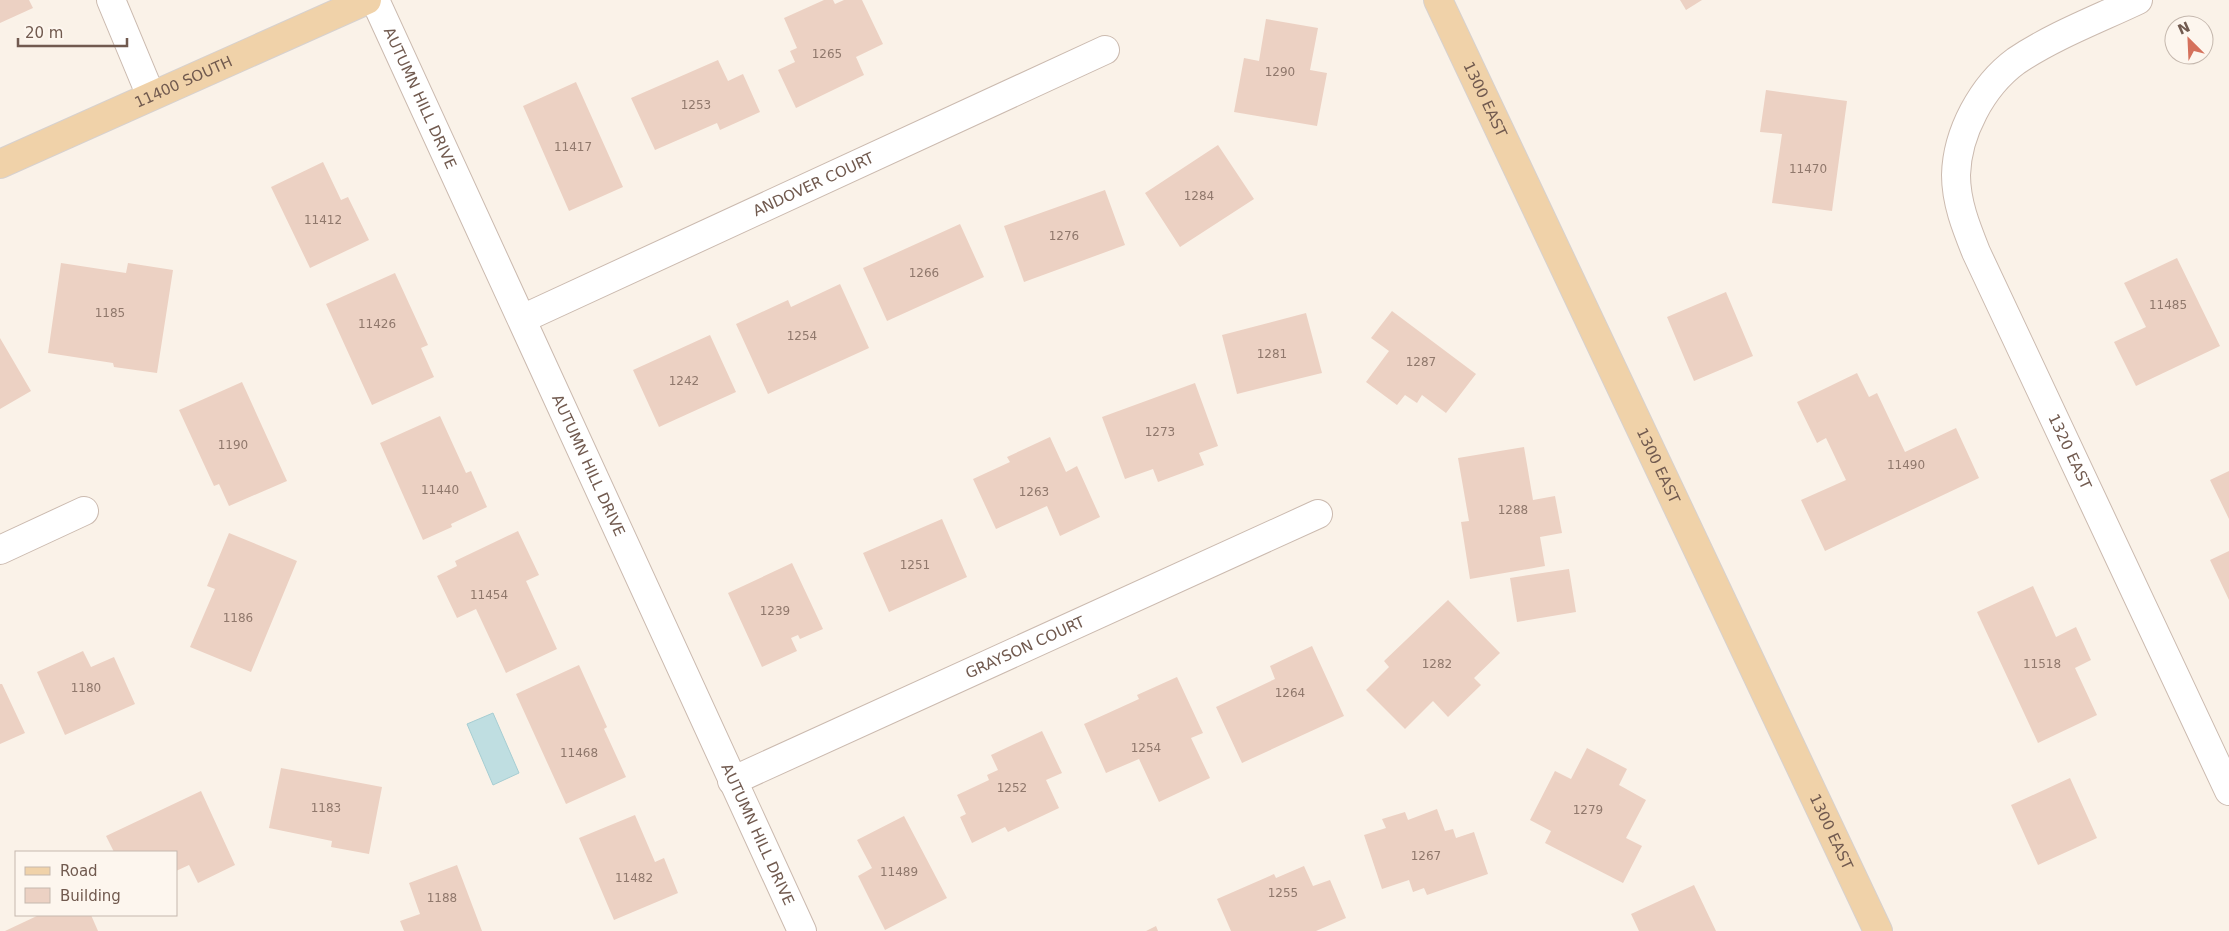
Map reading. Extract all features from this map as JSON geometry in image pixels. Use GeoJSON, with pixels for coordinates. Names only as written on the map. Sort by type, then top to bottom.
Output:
{"type":"FeatureCollection","features":[{"type":"Feature","properties":{"kind":"main road","name":"11400 SOUTH"},"geometry":{"type":"LineString","coordinates":[[0,164],[367,0]]}},
{"type":"Feature","properties":{"kind":"main road","name":"1300 EAST"},"geometry":{"type":"LineString","coordinates":[[1438,0],[1878,931]]}},
{"type":"Feature","properties":{"kind":"street"},"geometry":{"type":"LineString","coordinates":[[111,0],[151,96]]}},
{"type":"Feature","properties":{"kind":"street","name":"AUTUMN HILL DRIVE"},"geometry":{"type":"LineString","coordinates":[[375,0],[802,931]]}},
{"type":"Feature","properties":{"kind":"street","name":"1320 EAST"},"geometry":{"type":"LineString","coordinates":[[2138,0],[2038,47],[2015,63],[1993,83],[1977,106],[1962,137],[1956,175],[1962,214],[1976,252],[2229,791]]}},
{"type":"Feature","properties":{"kind":"street","name":"ANDOVER COURT"},"geometry":{"type":"LineString","coordinates":[[522,319],[1105,50]]}},
{"type":"Feature","properties":{"kind":"street"},"geometry":{"type":"LineString","coordinates":[[0,550],[84,511]]}},
{"type":"Feature","properties":{"kind":"street","name":"GRAYSON COURT"},"geometry":{"type":"LineString","coordinates":[[732,781],[1318,514]]}},
{"type":"Feature","properties":{"kind":"water"},"geometry":{"type":"Polygon","coordinates":[[[493,713],[519,773],[493,785],[467,724],[493,713]]]}},
{"type":"Feature","properties":{"kind":"building"},"geometry":{"type":"Polygon","coordinates":[[[0,0],[29,0],[33,8],[0,23],[0,0]]]}},
{"type":"Feature","properties":{"kind":"building"},"geometry":{"type":"Polygon","coordinates":[[[824,0],[833,0],[835,4],[844,0],[862,0],[883,44],[856,57],[864,75],[796,108],[778,70],[795,62],[790,51],[797,48],[784,18],[824,0]]]}},
{"type":"Feature","properties":{"kind":"building"},"geometry":{"type":"Polygon","coordinates":[[[1680,0],[1702,0],[1686,10],[1680,0]]]}},
{"type":"Feature","properties":{"kind":"building"},"geometry":{"type":"Polygon","coordinates":[[[1266,19],[1318,28],[1310,70],[1327,73],[1317,126],[1234,112],[1244,58],[1259,61],[1266,19]]]}},
{"type":"Feature","properties":{"kind":"building"},"geometry":{"type":"Polygon","coordinates":[[[718,60],[728,81],[743,74],[760,112],[720,130],[717,123],[655,150],[631,98],[718,60]]]}},
{"type":"Feature","properties":{"kind":"building"},"geometry":{"type":"Polygon","coordinates":[[[576,82],[623,187],[569,211],[523,106],[576,82]]]}},
{"type":"Feature","properties":{"kind":"building"},"geometry":{"type":"Polygon","coordinates":[[[1766,90],[1847,101],[1832,211],[1772,203],[1782,134],[1760,132],[1766,90]]]}},
{"type":"Feature","properties":{"kind":"building"},"geometry":{"type":"Polygon","coordinates":[[[1218,145],[1254,199],[1180,247],[1145,193],[1218,145]]]}},
{"type":"Feature","properties":{"kind":"building"},"geometry":{"type":"Polygon","coordinates":[[[323,162],[341,200],[348,197],[369,240],[310,268],[271,187],[323,162]]]}},
{"type":"Feature","properties":{"kind":"building"},"geometry":{"type":"Polygon","coordinates":[[[1105,190],[1125,245],[1024,282],[1004,226],[1105,190]]]}},
{"type":"Feature","properties":{"kind":"building"},"geometry":{"type":"Polygon","coordinates":[[[960,224],[984,277],[887,321],[863,268],[960,224]]]}},
{"type":"Feature","properties":{"kind":"building"},"geometry":{"type":"Polygon","coordinates":[[[2177,258],[2220,346],[2136,386],[2114,342],[2146,327],[2124,283],[2177,258]]]}},
{"type":"Feature","properties":{"kind":"building"},"geometry":{"type":"Polygon","coordinates":[[[61,263],[126,273],[128,263],[173,270],[157,373],[114,367],[113,363],[48,353],[61,263]]]}},
{"type":"Feature","properties":{"kind":"building"},"geometry":{"type":"Polygon","coordinates":[[[395,273],[428,345],[421,348],[434,377],[372,405],[326,304],[395,273]]]}},
{"type":"Feature","properties":{"kind":"building"},"geometry":{"type":"Polygon","coordinates":[[[840,284],[869,348],[768,394],[736,324],[788,300],[791,307],[840,284]]]}},
{"type":"Feature","properties":{"kind":"building"},"geometry":{"type":"Polygon","coordinates":[[[1726,292],[1753,356],[1694,381],[1667,317],[1726,292]]]}},
{"type":"Feature","properties":{"kind":"building"},"geometry":{"type":"Polygon","coordinates":[[[1392,311],[1476,374],[1446,413],[1422,395],[1417,403],[1405,395],[1397,405],[1366,382],[1389,351],[1371,338],[1392,311]]]}},
{"type":"Feature","properties":{"kind":"building"},"geometry":{"type":"Polygon","coordinates":[[[1306,313],[1322,373],[1237,394],[1222,335],[1306,313]]]}},
{"type":"Feature","properties":{"kind":"building"},"geometry":{"type":"Polygon","coordinates":[[[710,335],[736,392],[659,427],[633,370],[710,335]]]}},
{"type":"Feature","properties":{"kind":"building"},"geometry":{"type":"Polygon","coordinates":[[[0,338],[31,391],[0,409],[0,338]]]}},
{"type":"Feature","properties":{"kind":"building"},"geometry":{"type":"Polygon","coordinates":[[[1857,373],[1869,397],[1877,393],[1905,452],[1956,428],[1979,478],[1825,551],[1801,500],[1846,480],[1826,438],[1817,443],[1797,402],[1857,373]]]}},
{"type":"Feature","properties":{"kind":"building"},"geometry":{"type":"Polygon","coordinates":[[[242,382],[287,481],[229,506],[219,484],[214,486],[179,410],[242,382]]]}},
{"type":"Feature","properties":{"kind":"building"},"geometry":{"type":"Polygon","coordinates":[[[1195,383],[1218,446],[1199,453],[1204,465],[1158,482],[1153,469],[1125,479],[1102,417],[1195,383]]]}},
{"type":"Feature","properties":{"kind":"building"},"geometry":{"type":"Polygon","coordinates":[[[440,416],[466,473],[471,471],[487,507],[451,524],[452,527],[423,540],[380,443],[440,416]]]}},
{"type":"Feature","properties":{"kind":"building"},"geometry":{"type":"Polygon","coordinates":[[[1050,437],[1066,472],[1077,466],[1100,517],[1060,536],[1047,506],[996,529],[973,479],[1010,462],[1007,457],[1050,437]]]}},
{"type":"Feature","properties":{"kind":"building"},"geometry":{"type":"Polygon","coordinates":[[[1524,447],[1533,500],[1555,496],[1562,533],[1540,537],[1545,566],[1470,579],[1461,522],[1469,521],[1458,458],[1524,447]]]}},
{"type":"Feature","properties":{"kind":"building"},"geometry":{"type":"Polygon","coordinates":[[[2229,471],[2229,519],[2210,480],[2229,471]]]}},
{"type":"Feature","properties":{"kind":"building"},"geometry":{"type":"Polygon","coordinates":[[[942,519],[967,577],[889,612],[863,553],[942,519]]]}},
{"type":"Feature","properties":{"kind":"building"},"geometry":{"type":"Polygon","coordinates":[[[518,531],[539,575],[526,581],[557,649],[506,673],[476,609],[457,618],[437,576],[457,566],[455,561],[518,531]]]}},
{"type":"Feature","properties":{"kind":"building"},"geometry":{"type":"Polygon","coordinates":[[[229,533],[297,561],[251,672],[190,647],[215,589],[207,586],[229,533]]]}},
{"type":"Feature","properties":{"kind":"building"},"geometry":{"type":"Polygon","coordinates":[[[2229,551],[2229,600],[2210,560],[2229,551]]]}},
{"type":"Feature","properties":{"kind":"building"},"geometry":{"type":"Polygon","coordinates":[[[792,563],[823,629],[800,639],[798,635],[791,638],[797,651],[762,667],[728,593],[792,563]]]}},
{"type":"Feature","properties":{"kind":"building"},"geometry":{"type":"Polygon","coordinates":[[[1569,569],[1576,612],[1517,622],[1510,578],[1569,569]]]}},
{"type":"Feature","properties":{"kind":"building"},"geometry":{"type":"Polygon","coordinates":[[[2033,586],[2056,637],[2076,627],[2091,660],[2075,668],[2097,715],[2038,743],[1977,612],[2033,586]]]}},
{"type":"Feature","properties":{"kind":"building"},"geometry":{"type":"Polygon","coordinates":[[[1448,600],[1500,653],[1474,678],[1481,685],[1448,717],[1433,701],[1405,729],[1366,690],[1389,667],[1384,661],[1448,600]]]}},
{"type":"Feature","properties":{"kind":"building"},"geometry":{"type":"Polygon","coordinates":[[[1312,646],[1344,716],[1242,763],[1216,707],[1275,679],[1270,666],[1312,646]]]}},
{"type":"Feature","properties":{"kind":"building"},"geometry":{"type":"Polygon","coordinates":[[[83,651],[91,667],[114,657],[135,704],[65,735],[37,672],[83,651]]]}},
{"type":"Feature","properties":{"kind":"building"},"geometry":{"type":"Polygon","coordinates":[[[579,665],[607,727],[604,729],[626,777],[566,804],[516,694],[579,665]]]}},
{"type":"Feature","properties":{"kind":"building"},"geometry":{"type":"Polygon","coordinates":[[[1177,677],[1203,733],[1191,738],[1210,778],[1159,802],[1139,759],[1106,773],[1084,724],[1139,699],[1137,695],[1177,677]]]}},
{"type":"Feature","properties":{"kind":"building"},"geometry":{"type":"Polygon","coordinates":[[[0,684],[2,684],[25,733],[0,744],[0,684]]]}},
{"type":"Feature","properties":{"kind":"building"},"geometry":{"type":"Polygon","coordinates":[[[1042,731],[1062,773],[1046,780],[1059,808],[1008,832],[1005,827],[972,843],[960,817],[966,814],[957,795],[989,780],[987,775],[998,770],[991,755],[1042,731]]]}},
{"type":"Feature","properties":{"kind":"building"},"geometry":{"type":"Polygon","coordinates":[[[1587,748],[1627,769],[1619,785],[1646,800],[1626,838],[1642,846],[1623,883],[1545,843],[1551,831],[1530,820],[1555,771],[1571,779],[1587,748]]]}},
{"type":"Feature","properties":{"kind":"building"},"geometry":{"type":"Polygon","coordinates":[[[281,768],[382,787],[369,854],[331,847],[332,841],[269,828],[281,768]]]}},
{"type":"Feature","properties":{"kind":"building"},"geometry":{"type":"Polygon","coordinates":[[[2070,778],[2097,838],[2038,865],[2011,805],[2070,778]]]}},
{"type":"Feature","properties":{"kind":"building"},"geometry":{"type":"Polygon","coordinates":[[[201,791],[235,865],[198,883],[189,865],[178,870],[178,851],[114,851],[106,836],[201,791]]]}},
{"type":"Feature","properties":{"kind":"building"},"geometry":{"type":"Polygon","coordinates":[[[1437,809],[1445,831],[1453,829],[1456,838],[1474,832],[1488,874],[1427,895],[1424,888],[1413,892],[1409,880],[1382,889],[1364,835],[1386,828],[1382,819],[1405,812],[1408,820],[1437,809]]]}},
{"type":"Feature","properties":{"kind":"building"},"geometry":{"type":"Polygon","coordinates":[[[635,815],[655,862],[664,858],[678,893],[614,920],[579,838],[635,815]]]}},
{"type":"Feature","properties":{"kind":"building"},"geometry":{"type":"Polygon","coordinates":[[[904,816],[947,898],[885,930],[858,876],[872,868],[857,840],[904,816]]]}},
{"type":"Feature","properties":{"kind":"building"},"geometry":{"type":"Polygon","coordinates":[[[457,865],[482,931],[404,931],[400,921],[420,914],[409,883],[457,865]]]}},
{"type":"Feature","properties":{"kind":"building"},"geometry":{"type":"Polygon","coordinates":[[[1304,866],[1313,886],[1330,880],[1346,918],[1316,931],[1231,931],[1217,899],[1274,874],[1276,878],[1304,866]]]}},
{"type":"Feature","properties":{"kind":"building"},"geometry":{"type":"Polygon","coordinates":[[[1694,885],[1716,931],[1639,931],[1631,914],[1694,885]]]}},
{"type":"Feature","properties":{"kind":"building"},"geometry":{"type":"Polygon","coordinates":[[[37,916],[91,916],[98,931],[5,931],[37,916]]]}},
{"type":"Feature","properties":{"kind":"building"},"geometry":{"type":"Polygon","coordinates":[[[1156,926],[1158,931],[1146,931],[1156,926]]]}}]}
